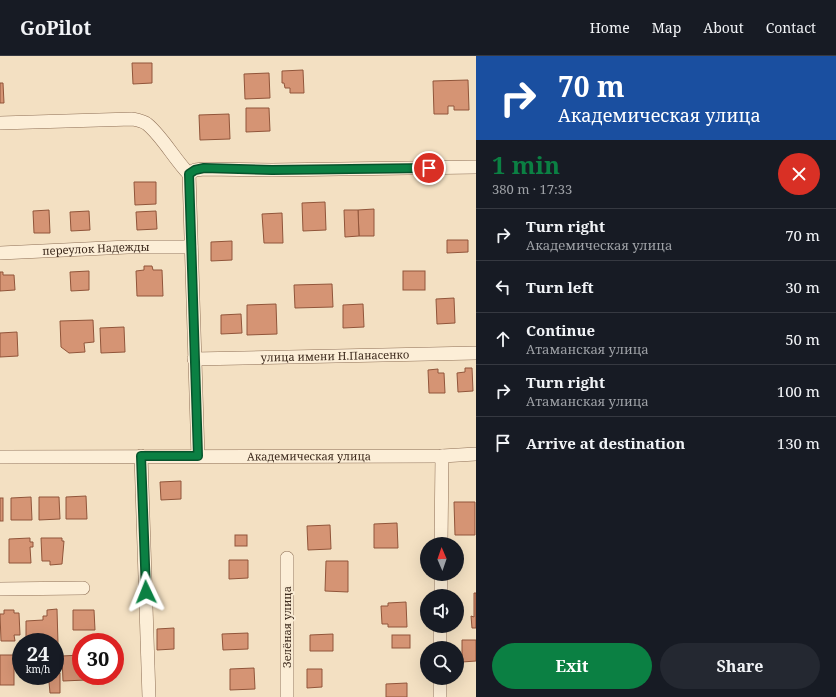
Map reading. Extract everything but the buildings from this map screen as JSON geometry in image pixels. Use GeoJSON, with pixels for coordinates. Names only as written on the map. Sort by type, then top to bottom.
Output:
{"type":"FeatureCollection","features":[{"type":"Feature","properties":{"kind":"street"},"geometry":{"type":"LineString","coordinates":[[0,123],[132,119],[146,123],[175,160],[189,174],[198,456]]}},
{"type":"Feature","properties":{"kind":"street"},"geometry":{"type":"LineString","coordinates":[[189,174],[195,170],[204,168],[272,170],[476,167]]}},
{"type":"Feature","properties":{"kind":"street","name":"переулок Надежды"},"geometry":{"type":"LineString","coordinates":[[0,253],[128,247],[191,247]]}},
{"type":"Feature","properties":{"kind":"street","name":"улица имени Н.Панасенко"},"geometry":{"type":"LineString","coordinates":[[194,359],[476,353]]}},
{"type":"Feature","properties":{"kind":"street","name":"Академическая улица"},"geometry":{"type":"LineString","coordinates":[[0,456],[442,456],[476,454]]}},
{"type":"Feature","properties":{"kind":"street"},"geometry":{"type":"LineString","coordinates":[[141,456],[149,697]]}},
{"type":"Feature","properties":{"kind":"street"},"geometry":{"type":"LineString","coordinates":[[441,537],[442,456]]}},
{"type":"Feature","properties":{"kind":"street","name":"Зелёная улица"},"geometry":{"type":"LineString","coordinates":[[287,558],[287,697]]}},
{"type":"Feature","properties":{"kind":"street"},"geometry":{"type":"LineString","coordinates":[[0,589],[83,588]]}},
{"type":"Feature","properties":{"kind":"street"},"geometry":{"type":"LineString","coordinates":[[440,685],[440,697]]}},
{"type":"Feature","properties":{"kind":"route"},"geometry":{"type":"LineString","coordinates":[[146,592],[141,456],[198,456],[188,188],[189,174],[195,170],[204,168],[272,170],[429,168]]}}]}
